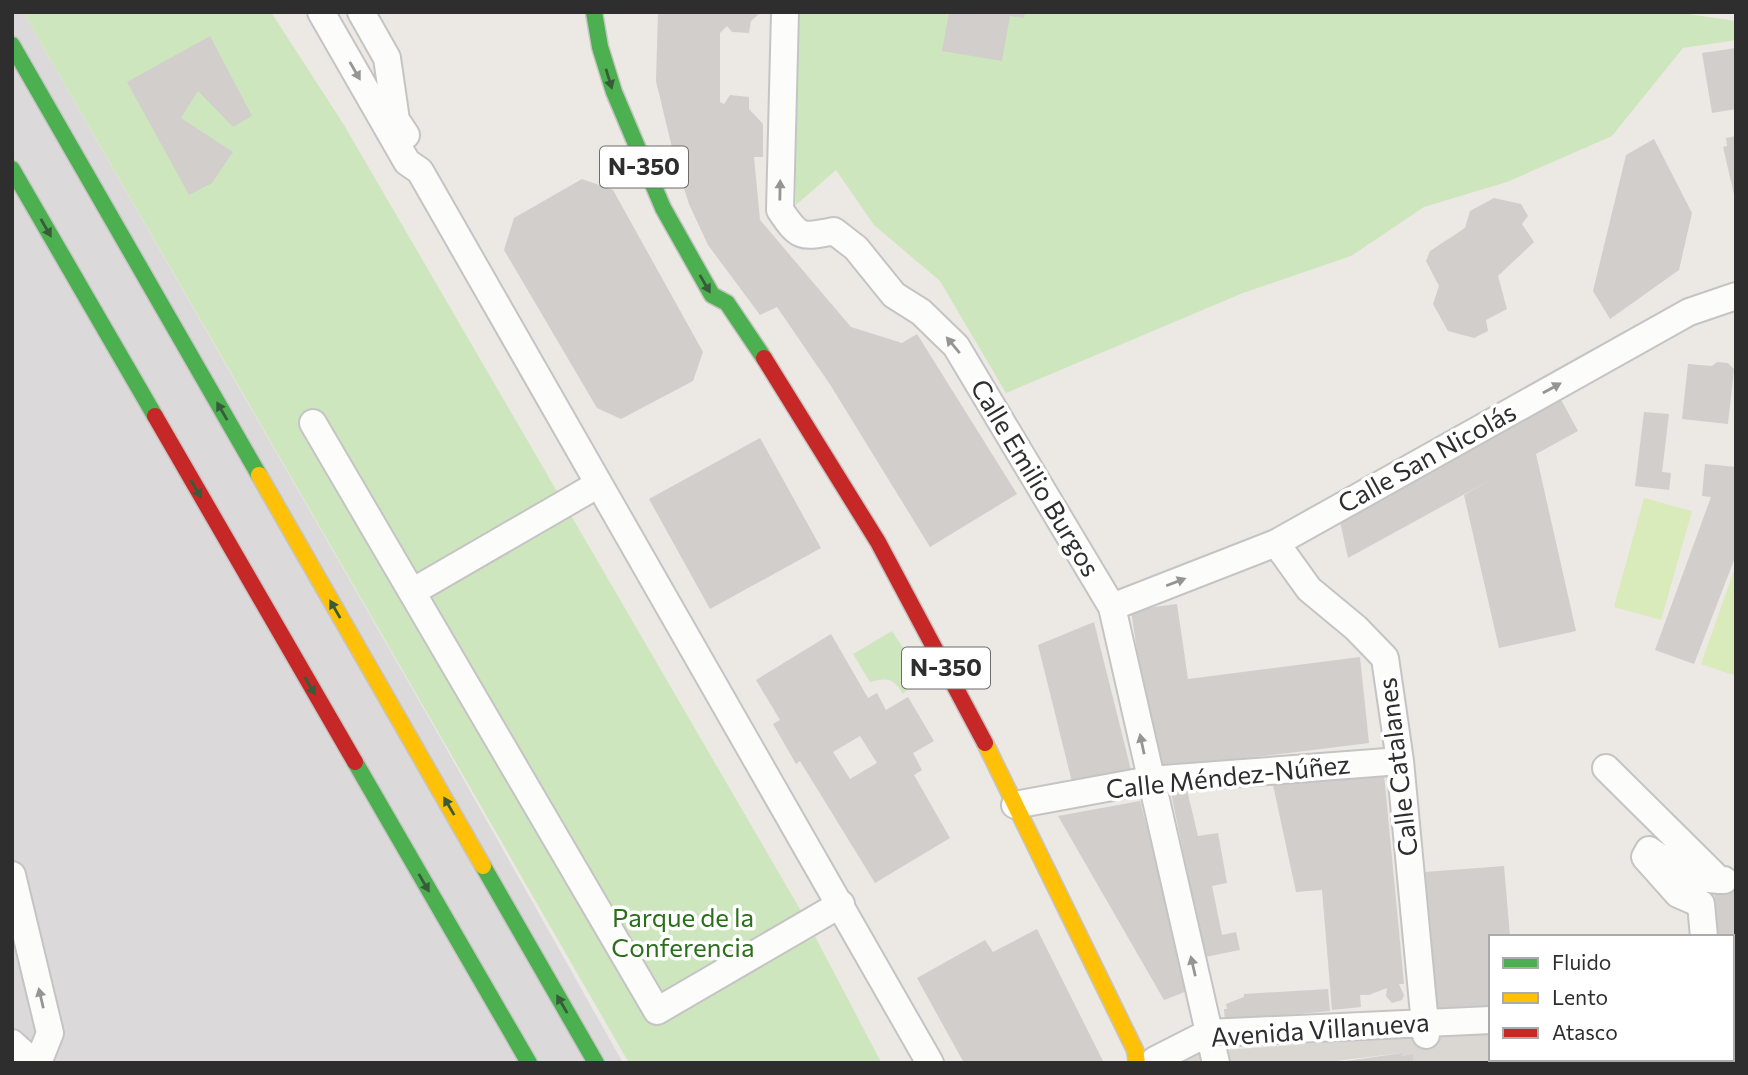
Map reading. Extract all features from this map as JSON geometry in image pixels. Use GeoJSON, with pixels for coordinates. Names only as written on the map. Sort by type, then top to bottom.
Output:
{"type":"FeatureCollection","features":[{"type":"Feature","properties":{"kind":"main road","name":"N-350"},"geometry":{"type":"LineString","coordinates":[[594,12],[600,47],[614,92],[663,208],[712,295],[727,303],[791,397],[897,576],[1146,1059]]}},
{"type":"Feature","properties":{"kind":"main road"},"geometry":{"type":"LineString","coordinates":[[12,45],[596,1063]]}},
{"type":"Feature","properties":{"kind":"main road"},"geometry":{"type":"LineString","coordinates":[[12,169],[529,1063]]}},
{"type":"Feature","properties":{"kind":"main road","name":"N-350"},"geometry":{"type":"LineString","coordinates":[[668,178],[677,201],[713,265]]}},
{"type":"Feature","properties":{"kind":"main road"},"geometry":{"type":"LineString","coordinates":[[726,286],[727,303]]}},
{"type":"Feature","properties":{"kind":"street"},"geometry":{"type":"LineString","coordinates":[[321,12],[407,162],[420,171]]}},
{"type":"Feature","properties":{"kind":"street"},"geometry":{"type":"LineString","coordinates":[[361,12],[387,58],[397,120],[419,156],[420,171],[597,485],[841,904],[930,1063]]}},
{"type":"Feature","properties":{"kind":"street","name":"Calle Emilio Burgos"},"geometry":{"type":"LineString","coordinates":[[785,12],[780,209],[793,230],[808,236],[834,231],[856,248],[894,295],[920,312],[956,346],[1112,607],[1216,1063]]}},
{"type":"Feature","properties":{"kind":"street","name":"Calle San Nicolás"},"geometry":{"type":"LineString","coordinates":[[1112,607],[1276,543],[1689,312],[1736,296]]}},
{"type":"Feature","properties":{"kind":"street"},"geometry":{"type":"LineString","coordinates":[[313,423],[657,1011],[841,904]]}},
{"type":"Feature","properties":{"kind":"street"},"geometry":{"type":"LineString","coordinates":[[412,592],[597,485]]}},
{"type":"Feature","properties":{"kind":"street","name":"Calle Catalanes"},"geometry":{"type":"LineString","coordinates":[[1276,543],[1309,589],[1356,628],[1385,658],[1400,761],[1425,1029]]}},
{"type":"Feature","properties":{"kind":"street","name":"Calle Méndez-Núñez"},"geometry":{"type":"LineString","coordinates":[[1015,805],[1150,780],[1400,761]]}},
{"type":"Feature","properties":{"kind":"street"},"geometry":{"type":"LineString","coordinates":[[1606,768],[1727,879]]}},
{"type":"Feature","properties":{"kind":"street"},"geometry":{"type":"LineString","coordinates":[[1704,935],[1701,904],[1678,894],[1645,857],[1649,850],[1690,877],[1727,879]]}},
{"type":"Feature","properties":{"kind":"street"},"geometry":{"type":"LineString","coordinates":[[12,875],[50,1033],[36,1063],[12,1043]]}},
{"type":"Feature","properties":{"kind":"street","name":"Avenida Villanueva"},"geometry":{"type":"LineString","coordinates":[[1146,1059],[1208,1033],[1425,1029],[1489,1020]]}},
{"type":"Feature","properties":{"kind":"shaded area"},"geometry":{"type":"Polygon","coordinates":[[[12,12],[23,12],[433,725],[623,1063],[12,1063],[12,12]]]}},
{"type":"Feature","properties":{"kind":"shaded area"},"geometry":{"type":"Polygon","coordinates":[[[1489,1030],[1489,1061],[1734,1061],[1736,1056],[1736,1063],[1414,1063],[1413,1054],[1402,1056],[1401,1053],[1319,1063],[1179,1063],[1191,1054],[1489,1030]]]}},
{"type":"Feature","properties":{"kind":"green space","name":"Parque de la Conferencia"},"geometry":{"type":"Polygon","coordinates":[[[23,12],[271,12],[344,125],[808,923],[881,1062],[629,1063],[23,12]]]}},
{"type":"Feature","properties":{"kind":"green space"},"geometry":{"type":"Polygon","coordinates":[[[799,12],[1674,12],[1736,21],[1736,40],[1683,48],[1612,136],[1507,182],[1424,207],[1351,256],[1243,293],[1006,393],[940,281],[874,225],[836,170],[796,205],[794,122],[799,12]]]}},
{"type":"Feature","properties":{"kind":"green space"},"geometry":{"type":"Polygon","coordinates":[[[1644,498],[1692,511],[1661,620],[1614,607],[1644,498]]]}},
{"type":"Feature","properties":{"kind":"green space"},"geometry":{"type":"Polygon","coordinates":[[[1736,565],[1736,676],[1701,664],[1736,565]]]}},
{"type":"Feature","properties":{"kind":"green space"},"geometry":{"type":"Polygon","coordinates":[[[892,631],[908,655],[914,670],[910,686],[903,694],[890,680],[870,682],[853,654],[892,631]]]}},
{"type":"Feature","properties":{"kind":"building"},"geometry":{"type":"Polygon","coordinates":[[[658,12],[761,12],[751,21],[749,33],[732,32],[727,26],[720,33],[720,102],[724,104],[730,95],[749,97],[749,109],[763,124],[763,157],[754,157],[760,220],[851,327],[902,343],[917,334],[1017,494],[930,547],[831,386],[777,307],[760,315],[708,245],[689,204],[675,160],[656,81],[658,12]]]}},
{"type":"Feature","properties":{"kind":"building"},"geometry":{"type":"Polygon","coordinates":[[[949,12],[1025,12],[1024,18],[1010,16],[1002,61],[942,51],[949,12]]]}},
{"type":"Feature","properties":{"kind":"building"},"geometry":{"type":"Polygon","coordinates":[[[210,36],[252,116],[233,127],[198,91],[181,118],[233,152],[212,183],[189,195],[127,82],[210,36]]]}},
{"type":"Feature","properties":{"kind":"building"},"geometry":{"type":"Polygon","coordinates":[[[1736,48],[1736,109],[1712,113],[1702,53],[1736,48]]]}},
{"type":"Feature","properties":{"kind":"building"},"geometry":{"type":"Polygon","coordinates":[[[1736,136],[1735,199],[1723,147],[1727,146],[1726,138],[1736,136]]]}},
{"type":"Feature","properties":{"kind":"building"},"geometry":{"type":"Polygon","coordinates":[[[1654,139],[1692,213],[1679,270],[1610,319],[1593,291],[1626,155],[1654,139]]]}},
{"type":"Feature","properties":{"kind":"building"},"geometry":{"type":"Polygon","coordinates":[[[582,179],[613,190],[703,352],[693,381],[621,419],[597,408],[504,250],[514,218],[582,179]]]}},
{"type":"Feature","properties":{"kind":"building"},"geometry":{"type":"Polygon","coordinates":[[[1494,198],[1521,204],[1528,216],[1522,224],[1534,242],[1498,276],[1507,309],[1486,320],[1488,331],[1474,338],[1448,331],[1433,304],[1439,286],[1426,261],[1430,251],[1465,228],[1470,211],[1494,198]]]}},
{"type":"Feature","properties":{"kind":"building"},"geometry":{"type":"Polygon","coordinates":[[[1717,362],[1728,363],[1734,369],[1728,424],[1682,419],[1688,364],[1712,366],[1717,362]]]}},
{"type":"Feature","properties":{"kind":"building"},"geometry":{"type":"Polygon","coordinates":[[[1559,396],[1578,431],[1536,454],[1576,631],[1499,648],[1464,495],[1492,479],[1348,558],[1339,517],[1559,396]]]}},
{"type":"Feature","properties":{"kind":"building"},"geometry":{"type":"Polygon","coordinates":[[[1644,412],[1669,414],[1662,472],[1671,473],[1669,490],[1635,486],[1644,412]]]}},
{"type":"Feature","properties":{"kind":"building"},"geometry":{"type":"Polygon","coordinates":[[[760,438],[821,548],[710,609],[649,499],[760,438]]]}},
{"type":"Feature","properties":{"kind":"building"},"geometry":{"type":"Polygon","coordinates":[[[1705,464],[1736,467],[1736,555],[1694,664],[1655,650],[1711,497],[1702,496],[1705,464]]]}},
{"type":"Feature","properties":{"kind":"building"},"geometry":{"type":"Polygon","coordinates":[[[1177,604],[1188,679],[1360,657],[1369,743],[1159,769],[1142,685],[1131,610],[1177,604]]]}},
{"type":"Feature","properties":{"kind":"building"},"geometry":{"type":"Polygon","coordinates":[[[1094,622],[1131,770],[1072,782],[1038,645],[1094,622]]]}},
{"type":"Feature","properties":{"kind":"building"},"geometry":{"type":"Polygon","coordinates":[[[831,634],[868,698],[877,693],[886,710],[908,697],[934,741],[913,753],[922,770],[914,775],[950,838],[875,883],[800,761],[796,764],[773,724],[780,720],[756,680],[831,634]],[[860,736],[833,752],[850,779],[877,763],[860,736]]]}},
{"type":"Feature","properties":{"kind":"building"},"geometry":{"type":"Polygon","coordinates":[[[1384,774],[1404,984],[1399,984],[1404,995],[1402,1000],[1392,1003],[1386,996],[1387,988],[1369,995],[1360,995],[1361,1007],[1332,1010],[1322,890],[1296,892],[1273,785],[1384,774]]]}},
{"type":"Feature","properties":{"kind":"building"},"geometry":{"type":"Polygon","coordinates":[[[1187,790],[1198,836],[1218,833],[1227,883],[1212,886],[1222,935],[1236,932],[1240,950],[1205,957],[1171,793],[1187,790]]]}},
{"type":"Feature","properties":{"kind":"building"},"geometry":{"type":"Polygon","coordinates":[[[1140,801],[1190,990],[1164,1000],[1058,816],[1140,801]]]}},
{"type":"Feature","properties":{"kind":"building"},"geometry":{"type":"Polygon","coordinates":[[[1504,866],[1510,935],[1489,935],[1489,1012],[1436,1017],[1425,872],[1504,866]]]}},
{"type":"Feature","properties":{"kind":"building"},"geometry":{"type":"Polygon","coordinates":[[[1736,887],[1736,991],[1734,935],[1718,935],[1714,889],[1736,887]]]}},
{"type":"Feature","properties":{"kind":"building"},"geometry":{"type":"Polygon","coordinates":[[[1037,929],[1104,1063],[964,1063],[917,978],[985,940],[993,952],[1037,929]]]}},
{"type":"Feature","properties":{"kind":"building"},"geometry":{"type":"Polygon","coordinates":[[[1328,989],[1330,1011],[1225,1021],[1226,1004],[1244,997],[1244,994],[1328,989]]]}},
{"type":"Feature","properties":{"kind":"building"},"geometry":{"type":"Polygon","coordinates":[[[1402,1053],[1402,1056],[1413,1054],[1414,1063],[1333,1063],[1402,1053]]]}},
{"type":"Feature","properties":{"kind":"traffic: fast"},"geometry":{"type":"LineString","coordinates":[[594,12],[600,47],[614,92],[663,208],[712,295],[727,303],[764,358]]}},
{"type":"Feature","properties":{"kind":"traffic: fast"},"geometry":{"type":"LineString","coordinates":[[12,45],[259,475]]}},
{"type":"Feature","properties":{"kind":"traffic: fast"},"geometry":{"type":"LineString","coordinates":[[12,169],[155,416]]}},
{"type":"Feature","properties":{"kind":"traffic: fast"},"geometry":{"type":"LineString","coordinates":[[355,762],[529,1063]]}},
{"type":"Feature","properties":{"kind":"traffic: fast"},"geometry":{"type":"LineString","coordinates":[[483,866],[596,1063]]}},
{"type":"Feature","properties":{"kind":"traffic: slow"},"geometry":{"type":"LineString","coordinates":[[259,475],[483,866]]}},
{"type":"Feature","properties":{"kind":"traffic: slow"},"geometry":{"type":"LineString","coordinates":[[985,743],[1135,1050],[1137,1063]]}},
{"type":"Feature","properties":{"kind":"traffic: jam"},"geometry":{"type":"LineString","coordinates":[[764,358],[878,542],[985,743]]}},
{"type":"Feature","properties":{"kind":"traffic: jam"},"geometry":{"type":"LineString","coordinates":[[155,416],[355,762]]}}]}
